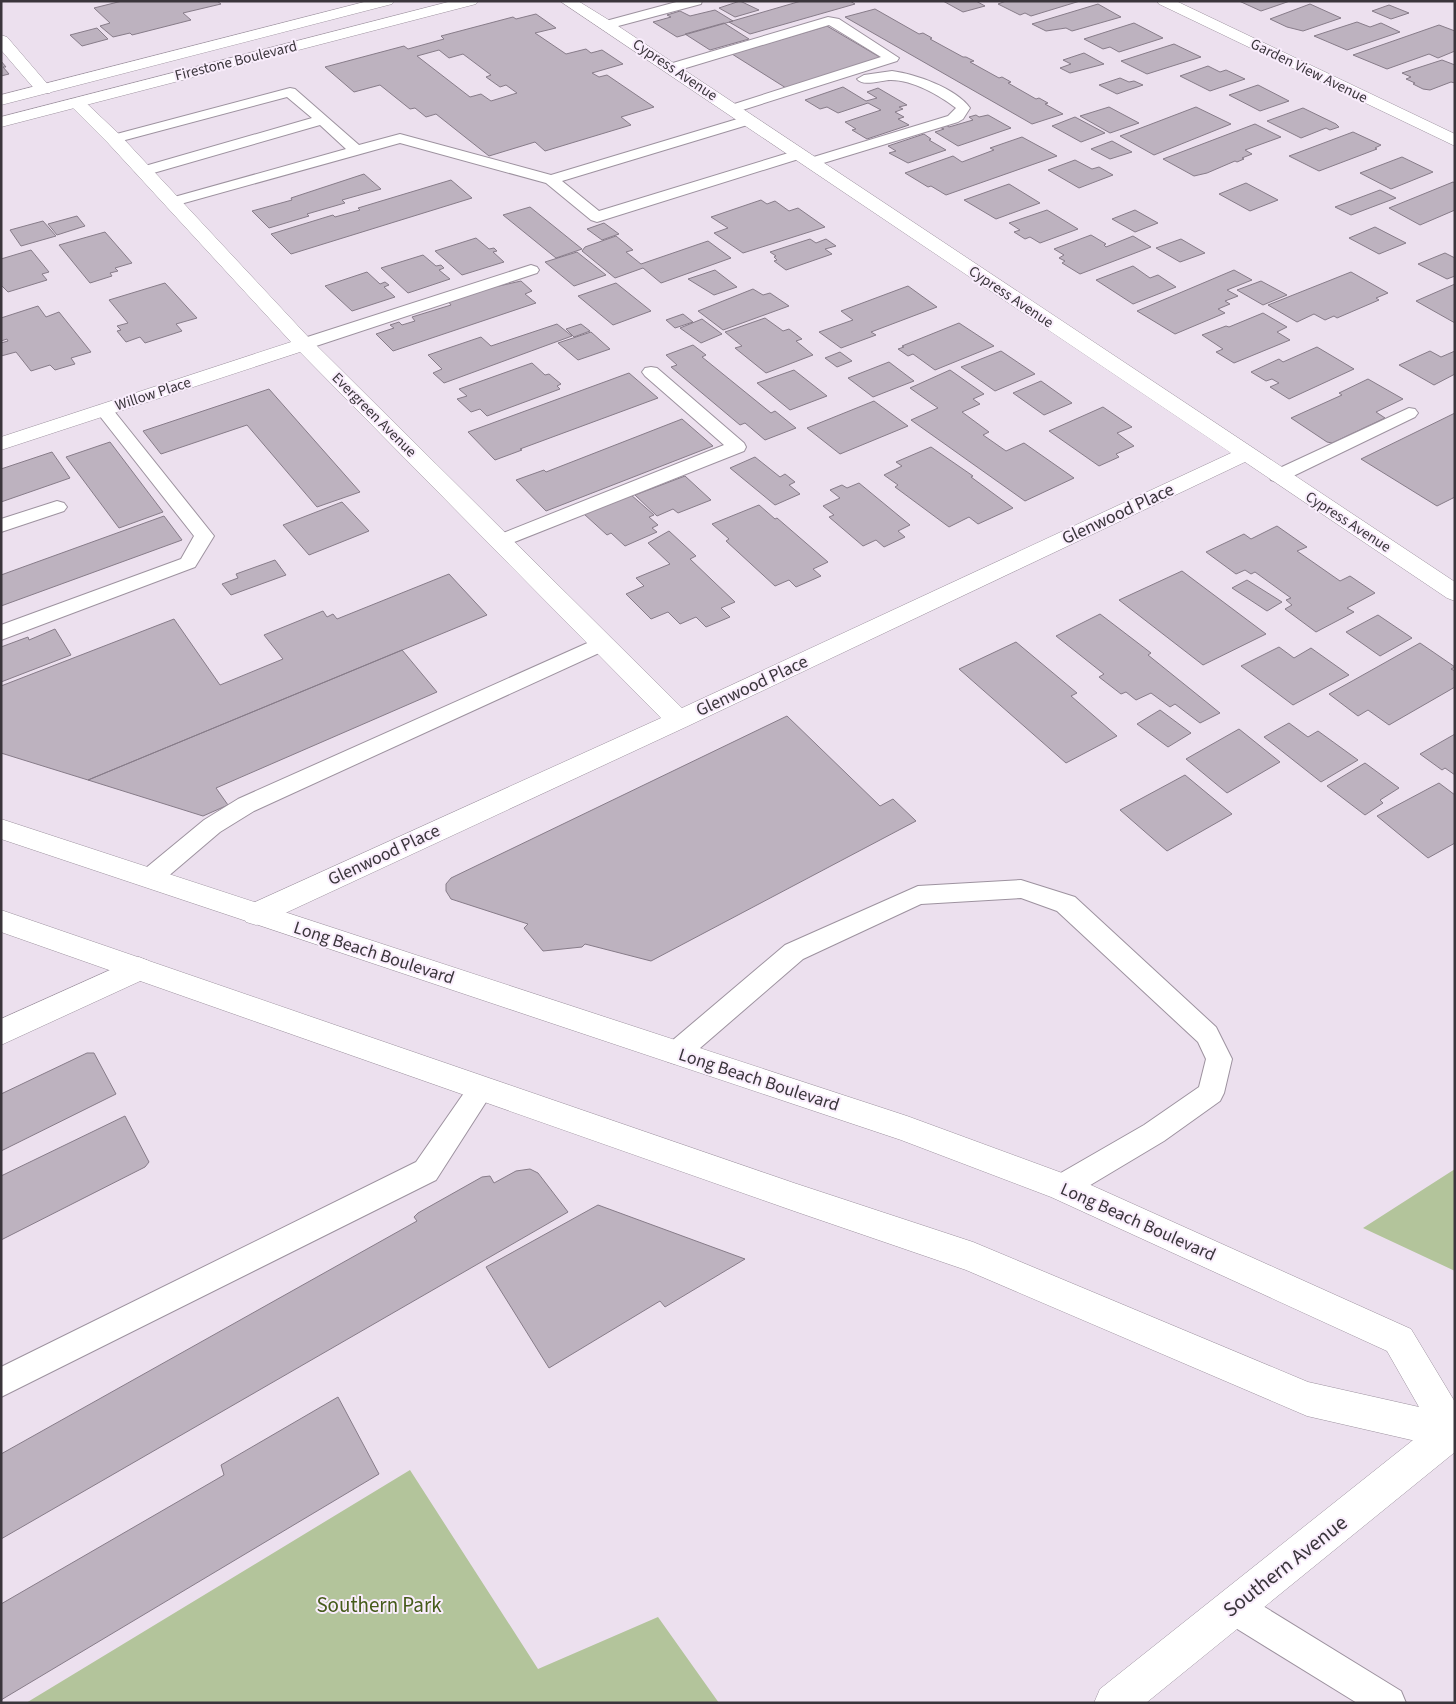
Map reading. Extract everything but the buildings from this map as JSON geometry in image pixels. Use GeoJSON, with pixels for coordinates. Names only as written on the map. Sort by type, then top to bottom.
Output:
{"type":"FeatureCollection","features":[{"type":"Feature","properties":{"kind":"street","name":"Firestone Boulevard"},"geometry":{"type":"LineString","coordinates":[[1,100],[387,1]]}},
{"type":"Feature","properties":{"kind":"street","name":"Firestone Boulevard"},"geometry":{"type":"LineString","coordinates":[[1,122],[471,1]]}},
{"type":"Feature","properties":{"kind":"street","name":"Cypress Avenue"},"geometry":{"type":"LineString","coordinates":[[568,1],[607,25],[1455,593]]}},
{"type":"Feature","properties":{"kind":"street","name":"Garden View Avenue"},"geometry":{"type":"LineString","coordinates":[[1164,1],[1455,141]]}},
{"type":"Feature","properties":{"kind":"street"},"geometry":{"type":"LineString","coordinates":[[1,40],[44,90]]}},
{"type":"Feature","properties":{"kind":"street","name":"Evergreen Avenue"},"geometry":{"type":"LineString","coordinates":[[76,102],[114,139],[304,344],[679,720]]}},
{"type":"Feature","properties":{"kind":"street","name":"Willow Place"},"geometry":{"type":"LineString","coordinates":[[1,444],[304,344]]}},
{"type":"Feature","properties":{"kind":"street","name":"Glenwood Place"},"geometry":{"type":"LineString","coordinates":[[256,914],[679,720],[1245,454]]}},
{"type":"Feature","properties":{"kind":"street","name":"Long Beach Boulevard"},"geometry":{"type":"LineString","coordinates":[[1,829],[907,1129],[1062,1187],[1399,1340],[1454,1431]]}},
{"type":"Feature","properties":{"kind":"street"},"geometry":{"type":"LineString","coordinates":[[1,921],[973,1257],[1307,1399],[1454,1431]]}},
{"type":"Feature","properties":{"kind":"street"},"geometry":{"type":"LineString","coordinates":[[1,1033],[139,969]]}},
{"type":"Feature","properties":{"kind":"street","name":"Southern Avenue"},"geometry":{"type":"LineString","coordinates":[[1114,1703],[1454,1431]]}},
{"type":"Feature","properties":{"kind":"lane"},"geometry":{"type":"LineString","coordinates":[[607,25],[696,1]]}},
{"type":"Feature","properties":{"kind":"lane"},"geometry":{"type":"LineString","coordinates":[[551,180],[741,115],[892,58],[834,22],[828,21],[671,68]]}},
{"type":"Feature","properties":{"kind":"lane"},"geometry":{"type":"LineString","coordinates":[[172,202],[400,138],[551,180],[597,217],[953,119],[958,116],[963,108],[960,104],[917,80],[892,76],[867,78],[741,115]]}},
{"type":"Feature","properties":{"kind":"lane"},"geometry":{"type":"LineString","coordinates":[[114,139],[290,92],[357,151]]}},
{"type":"Feature","properties":{"kind":"lane"},"geometry":{"type":"LineString","coordinates":[[143,170],[322,120]]}},
{"type":"Feature","properties":{"kind":"lane"},"geometry":{"type":"LineString","coordinates":[[304,344],[531,270]]}},
{"type":"Feature","properties":{"kind":"lane"},"geometry":{"type":"LineString","coordinates":[[500,541],[737,447],[651,372]]}},
{"type":"Feature","properties":{"kind":"lane"},"geometry":{"type":"LineString","coordinates":[[1,633],[188,563],[204,536],[104,410]]}},
{"type":"Feature","properties":{"kind":"lane"},"geometry":{"type":"LineString","coordinates":[[1278,476],[1409,413]]}},
{"type":"Feature","properties":{"kind":"lane"},"geometry":{"type":"LineString","coordinates":[[1,526],[57,507]]}},
{"type":"Feature","properties":{"kind":"lane"},"geometry":{"type":"LineString","coordinates":[[150,878],[212,826],[246,805],[602,643]]}},
{"type":"Feature","properties":{"kind":"lane"},"geometry":{"type":"LineString","coordinates":[[676,1053],[794,952],[918,895],[1021,889],[1066,904],[1207,1035],[1219,1059],[1211,1093],[1154,1133],[1062,1187]]}},
{"type":"Feature","properties":{"kind":"lane"},"geometry":{"type":"LineString","coordinates":[[1,1383],[426,1171],[482,1088]]}},
{"type":"Feature","properties":{"kind":"lane"},"geometry":{"type":"LineString","coordinates":[[1233,1607],[1389,1703]]}},
{"type":"Feature","properties":{"kind":"green space"},"geometry":{"type":"Polygon","coordinates":[[[1455,1169],[1455,1271],[1363,1228],[1455,1169]]]}},
{"type":"Feature","properties":{"kind":"green space","name":"Southern Park"},"geometry":{"type":"Polygon","coordinates":[[[410,1470],[538,1669],[658,1617],[719,1703],[26,1703],[410,1470]]]}}]}
